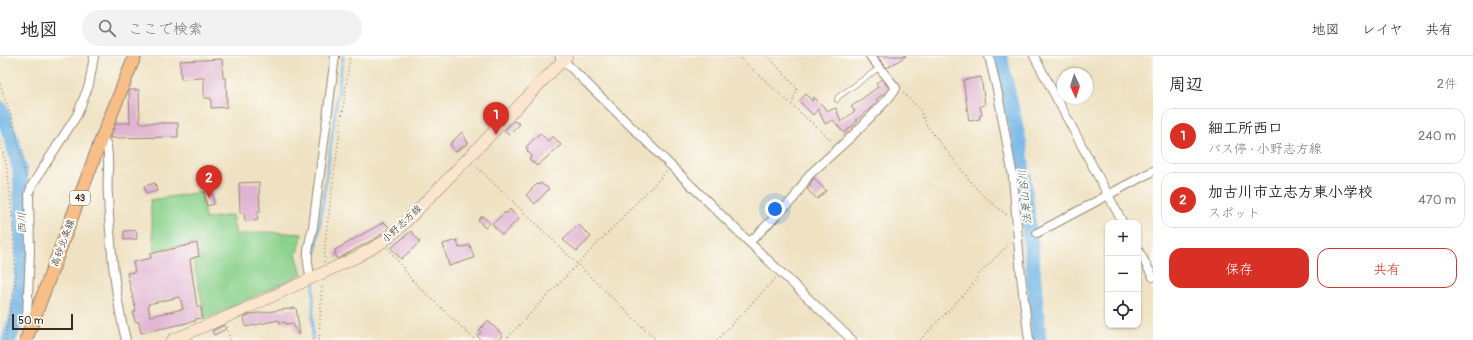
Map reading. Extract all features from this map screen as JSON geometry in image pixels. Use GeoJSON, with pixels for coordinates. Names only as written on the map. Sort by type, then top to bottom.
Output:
{"type":"FeatureCollection","features":[{"type":"Feature","properties":{"kind":"main road","name":"高砂北条線"},"geometry":{"type":"LineString","coordinates":[[26,340],[101,140],[135,56]]}},
{"type":"Feature","properties":{"kind":"main road","name":"小野志方線"},"geometry":{"type":"LineString","coordinates":[[172,340],[357,258],[384,242],[405,223],[563,57]]}},
{"type":"Feature","properties":{"kind":"street"},"geometry":{"type":"LineString","coordinates":[[34,320],[27,316],[30,252],[29,194],[32,185],[77,115],[89,84],[94,56]]}},
{"type":"Feature","properties":{"kind":"street"},"geometry":{"type":"LineString","coordinates":[[318,275],[307,265],[307,254],[313,227],[335,56]]}},
{"type":"Feature","properties":{"kind":"street"},"geometry":{"type":"LineString","coordinates":[[749,242],[794,198],[809,175],[852,136],[887,100],[896,88],[870,56]]}},
{"type":"Feature","properties":{"kind":"street"},"geometry":{"type":"LineString","coordinates":[[989,56],[998,94],[1013,177],[1021,276],[1030,340]]}},
{"type":"Feature","properties":{"kind":"street"},"geometry":{"type":"LineString","coordinates":[[1034,56],[1121,220]]}},
{"type":"Feature","properties":{"kind":"street"},"geometry":{"type":"LineString","coordinates":[[563,57],[671,166],[852,340]]}},
{"type":"Feature","properties":{"kind":"street"},"geometry":{"type":"LineString","coordinates":[[101,140],[106,143],[107,148],[107,192],[110,234],[120,318],[126,340]]}},
{"type":"Feature","properties":{"kind":"street"},"geometry":{"type":"LineString","coordinates":[[1037,233],[1153,171]]}},
{"type":"Feature","properties":{"kind":"street"},"geometry":{"type":"LineString","coordinates":[[1141,255],[1153,277]]}},
{"type":"Feature","properties":{"kind":"lane"},"geometry":{"type":"LineString","coordinates":[[837,100],[838,97],[879,68]]}},
{"type":"Feature","properties":{"kind":"path"},"geometry":{"type":"LineString","coordinates":[[319,340],[318,275],[326,234],[350,56]]}},
{"type":"Feature","properties":{"kind":"path"},"geometry":{"type":"LineString","coordinates":[[738,56],[839,147]]}},
{"type":"Feature","properties":{"kind":"path"},"geometry":{"type":"LineString","coordinates":[[768,56],[797,88],[792,104]]}},
{"type":"Feature","properties":{"kind":"path"},"geometry":{"type":"LineString","coordinates":[[0,84],[13,122],[29,194]]}},
{"type":"Feature","properties":{"kind":"path"},"geometry":{"type":"LineString","coordinates":[[896,88],[906,95],[919,108],[927,126],[981,194],[1010,218],[1016,217]]}},
{"type":"Feature","properties":{"kind":"path"},"geometry":{"type":"LineString","coordinates":[[0,142],[6,163],[9,184],[16,278],[5,340]]}},
{"type":"Feature","properties":{"kind":"path"},"geometry":{"type":"LineString","coordinates":[[468,157],[577,265],[656,340]]}},
{"type":"Feature","properties":{"kind":"path"},"geometry":{"type":"LineString","coordinates":[[505,340],[671,166]]}},
{"type":"Feature","properties":{"kind":"path"},"geometry":{"type":"LineString","coordinates":[[920,340],[1018,235]]}},
{"type":"Feature","properties":{"kind":"path"},"geometry":{"type":"LineString","coordinates":[[384,242],[412,280],[474,340]]}},
{"type":"Feature","properties":{"kind":"path"},"geometry":{"type":"LineString","coordinates":[[717,340],[781,272]]}},
{"type":"Feature","properties":{"kind":"path"},"geometry":{"type":"LineString","coordinates":[[225,317],[230,340]]}},
{"type":"Feature","properties":{"kind":"green space"},"geometry":{"type":"Polygon","coordinates":[[[201,192],[205,219],[232,215],[236,235],[265,232],[302,234],[300,245],[296,254],[302,274],[206,319],[193,261],[201,259],[198,242],[154,250],[150,200],[201,192]]]}},
{"type":"Feature","properties":{"kind":"building"},"geometry":{"type":"Polygon","coordinates":[[[877,56],[906,56],[887,68],[877,56]]]}},
{"type":"Feature","properties":{"kind":"building"},"geometry":{"type":"Polygon","coordinates":[[[222,59],[223,78],[226,78],[227,107],[211,108],[211,98],[204,98],[204,78],[181,79],[180,61],[222,59]]]}},
{"type":"Feature","properties":{"kind":"building"},"geometry":{"type":"Polygon","coordinates":[[[981,77],[985,105],[980,106],[982,115],[979,116],[980,119],[969,121],[963,80],[981,77]]]}},
{"type":"Feature","properties":{"kind":"building"},"geometry":{"type":"Polygon","coordinates":[[[882,79],[889,88],[876,100],[878,102],[856,120],[858,121],[844,133],[833,120],[825,124],[818,109],[813,115],[799,101],[806,94],[812,101],[814,97],[828,111],[836,108],[841,122],[855,111],[851,107],[878,87],[876,83],[882,79]]]}},
{"type":"Feature","properties":{"kind":"building"},"geometry":{"type":"Polygon","coordinates":[[[129,90],[139,90],[140,123],[178,123],[178,137],[110,138],[116,123],[130,123],[129,90]]]}},
{"type":"Feature","properties":{"kind":"building"},"geometry":{"type":"Polygon","coordinates":[[[514,121],[520,124],[509,135],[504,131],[514,121]]]}},
{"type":"Feature","properties":{"kind":"building"},"geometry":{"type":"Polygon","coordinates":[[[462,132],[468,143],[455,152],[450,144],[462,132]]]}},
{"type":"Feature","properties":{"kind":"building"},"geometry":{"type":"Polygon","coordinates":[[[540,133],[548,141],[553,136],[561,145],[537,166],[529,159],[532,156],[527,151],[528,150],[526,147],[540,133]]]}},
{"type":"Feature","properties":{"kind":"building"},"geometry":{"type":"Polygon","coordinates":[[[814,178],[826,191],[817,199],[807,189],[811,186],[809,185],[814,178]]]}},
{"type":"Feature","properties":{"kind":"building"},"geometry":{"type":"Polygon","coordinates":[[[259,182],[260,212],[257,212],[258,220],[245,221],[244,213],[240,213],[239,183],[259,182]]]}},
{"type":"Feature","properties":{"kind":"building"},"geometry":{"type":"Polygon","coordinates":[[[155,183],[157,191],[146,194],[144,186],[155,183]]]}},
{"type":"Feature","properties":{"kind":"building"},"geometry":{"type":"Polygon","coordinates":[[[540,183],[549,189],[535,204],[526,195],[540,183]]]}},
{"type":"Feature","properties":{"kind":"building"},"geometry":{"type":"Polygon","coordinates":[[[212,190],[214,204],[207,206],[204,192],[212,190]]]}},
{"type":"Feature","properties":{"kind":"building"},"geometry":{"type":"Polygon","coordinates":[[[510,209],[519,219],[502,235],[492,224],[505,212],[506,214],[510,209]]]}},
{"type":"Feature","properties":{"kind":"building"},"geometry":{"type":"Polygon","coordinates":[[[482,216],[490,223],[485,228],[478,220],[482,216]]]}},
{"type":"Feature","properties":{"kind":"building"},"geometry":{"type":"Polygon","coordinates":[[[384,222],[389,227],[378,237],[337,259],[334,254],[336,253],[335,250],[384,222]]]}},
{"type":"Feature","properties":{"kind":"building"},"geometry":{"type":"Polygon","coordinates":[[[578,224],[591,237],[577,251],[563,240],[578,224]]]}},
{"type":"Feature","properties":{"kind":"building"},"geometry":{"type":"Polygon","coordinates":[[[136,230],[137,239],[124,240],[124,231],[136,230]]]}},
{"type":"Feature","properties":{"kind":"building"},"geometry":{"type":"Polygon","coordinates":[[[411,231],[420,242],[401,259],[391,248],[411,231]]]}},
{"type":"Feature","properties":{"kind":"building"},"geometry":{"type":"Polygon","coordinates":[[[457,240],[459,248],[470,245],[474,258],[449,266],[443,244],[457,240]]]}},
{"type":"Feature","properties":{"kind":"building"},"geometry":{"type":"Polygon","coordinates":[[[197,243],[199,256],[190,259],[197,307],[201,307],[202,318],[195,319],[196,321],[141,333],[138,321],[135,322],[133,312],[136,311],[127,273],[135,272],[133,262],[151,258],[150,254],[197,243]],[[180,297],[148,304],[150,316],[183,309],[180,297]]]}},
{"type":"Feature","properties":{"kind":"building"},"geometry":{"type":"Polygon","coordinates":[[[296,308],[300,334],[298,335],[293,323],[280,323],[279,320],[246,327],[244,317],[251,314],[296,308]]]}},
{"type":"Feature","properties":{"kind":"building"},"geometry":{"type":"Polygon","coordinates":[[[488,321],[503,335],[498,340],[481,340],[477,336],[481,332],[479,330],[488,321]]]}},
{"type":"Feature","properties":{"kind":"building"},"geometry":{"type":"Polygon","coordinates":[[[224,325],[226,329],[214,335],[212,331],[224,325]]]}},
{"type":"Feature","properties":{"kind":"waterway"},"geometry":{"type":"LineString","coordinates":[[314,274],[343,56]]}},
{"type":"Feature","properties":{"kind":"waterway","name":"法華山谷川"},"geometry":{"type":"LineString","coordinates":[[1000,56],[1020,146],[1031,246],[1039,340]]}},
{"type":"Feature","properties":{"kind":"waterway","name":"西川"},"geometry":{"type":"LineString","coordinates":[[0,108],[13,143],[20,171],[23,263],[17,316],[9,340]]}},
{"type":"Feature","properties":{"kind":"waterway"},"geometry":{"type":"LineString","coordinates":[[312,340],[314,281]]}},
{"type":"Feature","properties":{"kind":"place","name":"細工所西口"},"geometry":{"type":"Point","coordinates":[496,135]}},
{"type":"Feature","properties":{"kind":"place","name":"加古川市立志方東小学校"},"geometry":{"type":"Point","coordinates":[209,198]}}]}
